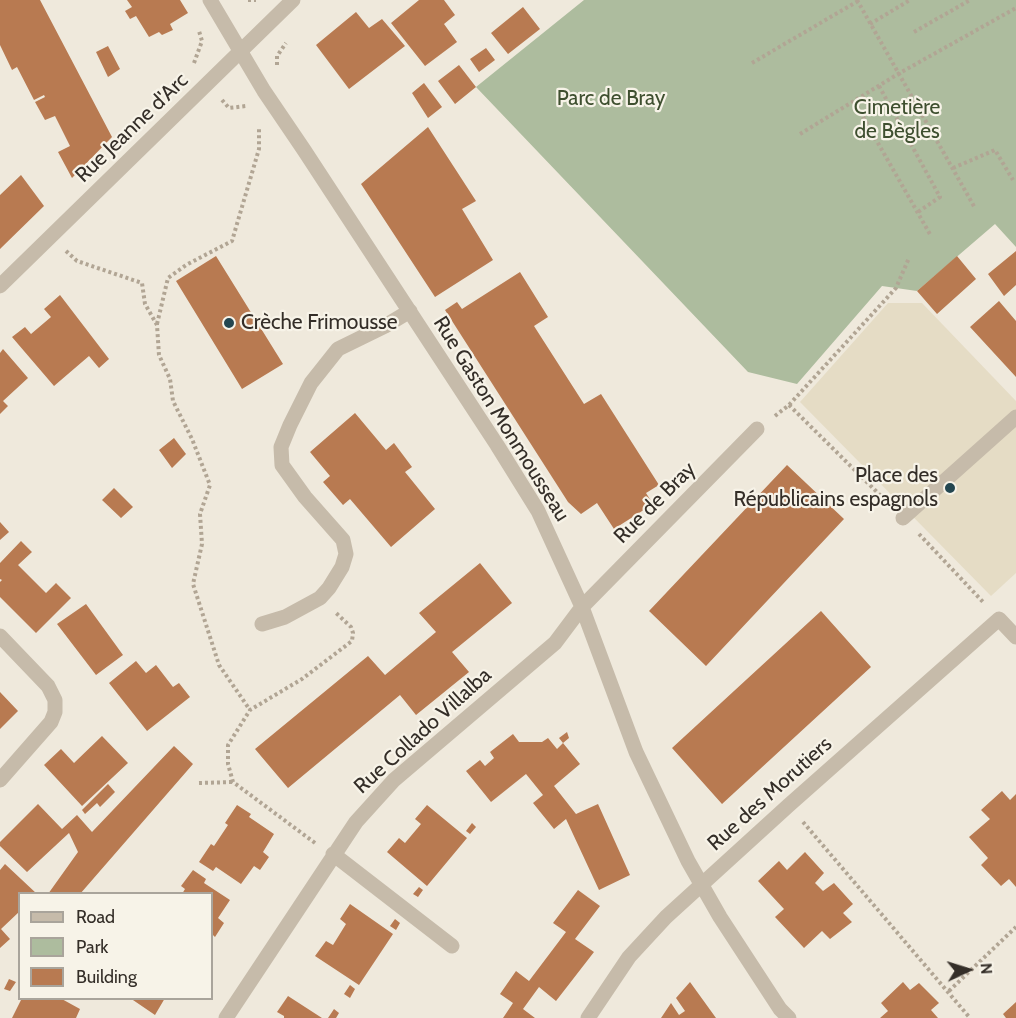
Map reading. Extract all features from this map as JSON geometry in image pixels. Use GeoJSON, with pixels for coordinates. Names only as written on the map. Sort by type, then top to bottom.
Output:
{"type":"FeatureCollection","features":[{"type":"Feature","properties":{"kind":"street","name":"Rue Gaston Monmousseau"},"geometry":{"type":"LineString","coordinates":[[210,0],[264,91],[410,311],[538,511],[582,607],[636,752],[700,884],[768,990],[789,1018]]}},
{"type":"Feature","properties":{"kind":"street","name":"Rue Jeanne d'Arc"},"geometry":{"type":"LineString","coordinates":[[0,286],[293,0]]}},
{"type":"Feature","properties":{"kind":"street"},"geometry":{"type":"LineString","coordinates":[[262,624],[285,617],[320,598],[342,567],[346,554],[343,540],[305,497],[282,465],[281,447],[311,383],[338,349],[410,311]]}},
{"type":"Feature","properties":{"kind":"street"},"geometry":{"type":"LineString","coordinates":[[903,518],[1016,417]]}},
{"type":"Feature","properties":{"kind":"street","name":"Rue de Bray"},"geometry":{"type":"LineString","coordinates":[[582,607],[757,429]]}},
{"type":"Feature","properties":{"kind":"street","name":"Rue Collado Villalba"},"geometry":{"type":"LineString","coordinates":[[226,1018],[356,822],[394,780],[555,643],[582,607]]}},
{"type":"Feature","properties":{"kind":"street","name":"Rue des Morutiers"},"geometry":{"type":"LineString","coordinates":[[588,1018],[629,957],[666,916],[700,884],[999,619],[1016,637]]}},
{"type":"Feature","properties":{"kind":"street"},"geometry":{"type":"LineString","coordinates":[[0,636],[48,686],[55,700],[55,712],[51,722],[0,780]]}},
{"type":"Feature","properties":{"kind":"street"},"geometry":{"type":"LineString","coordinates":[[333,855],[452,946]]}},
{"type":"Feature","properties":{"kind":"path"},"geometry":{"type":"LineString","coordinates":[[248,0],[256,0]]}},
{"type":"Feature","properties":{"kind":"path"},"geometry":{"type":"LineString","coordinates":[[870,24],[910,0]]}},
{"type":"Feature","properties":{"kind":"path"},"geometry":{"type":"LineString","coordinates":[[914,32],[970,0]]}},
{"type":"Feature","properties":{"kind":"path"},"geometry":{"type":"LineString","coordinates":[[752,63],[857,1],[975,208]]}},
{"type":"Feature","properties":{"kind":"path"},"geometry":{"type":"LineString","coordinates":[[800,134],[898,74],[1016,8]]}},
{"type":"Feature","properties":{"kind":"path"},"geometry":{"type":"LineString","coordinates":[[879,86],[940,197],[918,212]]}},
{"type":"Feature","properties":{"kind":"path"},"geometry":{"type":"LineString","coordinates":[[854,101],[931,236]]}},
{"type":"Feature","properties":{"kind":"path"},"geometry":{"type":"LineString","coordinates":[[250,710],[219,665],[193,584],[202,544],[200,514],[210,485],[192,439],[173,401],[170,379],[159,355],[157,325],[168,278],[186,265],[232,241],[260,149],[259,125]]}},
{"type":"Feature","properties":{"kind":"path"},"geometry":{"type":"LineString","coordinates":[[952,168],[995,150],[1013,180]]}},
{"type":"Feature","properties":{"kind":"path"},"geometry":{"type":"LineString","coordinates":[[51,236],[77,261],[142,283],[145,304],[157,325]]}},
{"type":"Feature","properties":{"kind":"path"},"geometry":{"type":"LineString","coordinates":[[789,405],[896,288],[909,258]]}},
{"type":"Feature","properties":{"kind":"path"},"geometry":{"type":"LineString","coordinates":[[233,782],[228,764],[228,744],[250,710],[302,679],[352,641],[351,627],[320,598]]}},
{"type":"Feature","properties":{"kind":"path"},"geometry":{"type":"LineString","coordinates":[[199,783],[233,782],[333,855]]}},
{"type":"Feature","properties":{"kind":"path"},"geometry":{"type":"LineString","coordinates":[[789,805],[970,1018]]}},
{"type":"Feature","properties":{"kind":"path"},"geometry":{"type":"LineString","coordinates":[[948,991],[1016,927]]}},
{"type":"Feature","properties":{"kind":"green space"},"geometry":{"type":"Polygon","coordinates":[[[584,0],[1016,0],[1016,247],[995,224],[917,291],[882,286],[797,384],[748,372],[476,87],[584,0]]]}},
{"type":"Feature","properties":{"kind":"shaded area","name":"Place des Républicains espagnols"},"geometry":{"type":"Polygon","coordinates":[[[888,303],[922,303],[1016,401],[1016,573],[991,596],[800,402],[888,303]]]}},
{"type":"Feature","properties":{"kind":"building"},"geometry":{"type":"Polygon","coordinates":[[[0,0],[40,0],[112,137],[72,178],[58,152],[70,146],[55,116],[45,120],[35,102],[45,97],[44,95],[34,100],[17,67],[12,70],[0,45],[0,0]]]}},
{"type":"Feature","properties":{"kind":"building"},"geometry":{"type":"Polygon","coordinates":[[[127,0],[180,0],[188,13],[170,24],[173,30],[162,35],[159,32],[149,37],[136,16],[130,19],[125,11],[132,7],[127,0]]]}},
{"type":"Feature","properties":{"kind":"building"},"geometry":{"type":"Polygon","coordinates":[[[419,0],[444,0],[455,15],[444,24],[457,42],[425,66],[391,23],[419,0]]]}},
{"type":"Feature","properties":{"kind":"building"},"geometry":{"type":"Polygon","coordinates":[[[523,7],[540,29],[508,54],[491,33],[523,7]]]}},
{"type":"Feature","properties":{"kind":"building"},"geometry":{"type":"Polygon","coordinates":[[[356,12],[369,28],[382,19],[405,46],[349,89],[316,45],[356,12]]]}},
{"type":"Feature","properties":{"kind":"building"},"geometry":{"type":"Polygon","coordinates":[[[108,46],[120,69],[108,77],[96,52],[108,46]]]}},
{"type":"Feature","properties":{"kind":"building"},"geometry":{"type":"Polygon","coordinates":[[[486,48],[495,60],[479,72],[470,59],[486,48]]]}},
{"type":"Feature","properties":{"kind":"building"},"geometry":{"type":"Polygon","coordinates":[[[459,65],[476,87],[455,104],[438,81],[459,65]]]}},
{"type":"Feature","properties":{"kind":"building"},"geometry":{"type":"Polygon","coordinates":[[[424,83],[442,107],[428,118],[412,93],[424,83]]]}},
{"type":"Feature","properties":{"kind":"building"},"geometry":{"type":"Polygon","coordinates":[[[428,127],[476,201],[462,209],[493,260],[435,297],[361,184],[428,127]]]}},
{"type":"Feature","properties":{"kind":"building"},"geometry":{"type":"Polygon","coordinates":[[[21,175],[44,206],[0,249],[0,195],[21,175]]]}},
{"type":"Feature","properties":{"kind":"building"},"geometry":{"type":"Polygon","coordinates":[[[1016,251],[1016,285],[1004,296],[988,274],[1016,251]]]}},
{"type":"Feature","properties":{"kind":"building","name":"Crèche Frimousse"},"geometry":{"type":"Polygon","coordinates":[[[216,256],[283,364],[242,389],[176,281],[216,256]]]}},
{"type":"Feature","properties":{"kind":"building"},"geometry":{"type":"Polygon","coordinates":[[[957,256],[976,279],[937,314],[917,291],[957,256]]]}},
{"type":"Feature","properties":{"kind":"building"},"geometry":{"type":"Polygon","coordinates":[[[520,272],[548,317],[534,326],[584,404],[601,394],[659,485],[646,493],[653,504],[614,529],[597,503],[581,514],[568,502],[445,310],[457,302],[462,309],[520,272]]]}},
{"type":"Feature","properties":{"kind":"building"},"geometry":{"type":"Polygon","coordinates":[[[60,295],[109,359],[99,368],[89,356],[54,386],[12,337],[25,327],[31,334],[51,317],[44,309],[60,295]]]}},
{"type":"Feature","properties":{"kind":"building"},"geometry":{"type":"Polygon","coordinates":[[[999,301],[1016,321],[1016,377],[970,327],[999,301]]]}},
{"type":"Feature","properties":{"kind":"building"},"geometry":{"type":"Polygon","coordinates":[[[3,349],[28,378],[3,401],[8,406],[0,414],[0,353],[3,349]]]}},
{"type":"Feature","properties":{"kind":"building"},"geometry":{"type":"Polygon","coordinates":[[[355,413],[386,450],[394,443],[412,467],[405,472],[435,509],[391,547],[350,499],[343,505],[323,482],[330,476],[310,452],[355,413]]]}},
{"type":"Feature","properties":{"kind":"building"},"geometry":{"type":"Polygon","coordinates":[[[174,438],[186,454],[172,468],[159,450],[174,438]]]}},
{"type":"Feature","properties":{"kind":"building"},"geometry":{"type":"Polygon","coordinates":[[[787,465],[844,519],[706,666],[649,611],[787,465]]]}},
{"type":"Feature","properties":{"kind":"building"},"geometry":{"type":"Polygon","coordinates":[[[114,488],[133,507],[121,518],[102,500],[114,488]]]}},
{"type":"Feature","properties":{"kind":"building"},"geometry":{"type":"Polygon","coordinates":[[[0,522],[9,532],[0,540],[0,522]]]}},
{"type":"Feature","properties":{"kind":"building"},"geometry":{"type":"Polygon","coordinates":[[[21,541],[32,552],[18,565],[46,593],[56,583],[71,598],[36,633],[0,597],[2,580],[0,579],[0,563],[21,541]]]}},
{"type":"Feature","properties":{"kind":"building"},"geometry":{"type":"Polygon","coordinates":[[[480,563],[512,603],[452,652],[469,672],[416,715],[400,695],[288,788],[255,749],[368,656],[385,675],[436,632],[419,613],[480,563]]]}},
{"type":"Feature","properties":{"kind":"building"},"geometry":{"type":"Polygon","coordinates":[[[86,604],[123,655],[96,675],[57,624],[86,604]]]}},
{"type":"Feature","properties":{"kind":"building"},"geometry":{"type":"Polygon","coordinates":[[[821,611],[871,667],[722,804],[672,748],[821,611]]]}},
{"type":"Feature","properties":{"kind":"building"},"geometry":{"type":"Polygon","coordinates":[[[136,661],[146,673],[156,665],[173,687],[179,683],[190,697],[147,731],[109,683],[136,661]]]}},
{"type":"Feature","properties":{"kind":"building"},"geometry":{"type":"Polygon","coordinates":[[[0,692],[18,711],[0,729],[0,692]]]}},
{"type":"Feature","properties":{"kind":"building"},"geometry":{"type":"Polygon","coordinates":[[[567,732],[569,738],[563,743],[559,738],[567,732]]]}},
{"type":"Feature","properties":{"kind":"building"},"geometry":{"type":"Polygon","coordinates":[[[513,734],[519,742],[542,742],[548,738],[557,749],[563,743],[580,764],[554,786],[576,814],[598,804],[630,875],[599,890],[566,819],[554,829],[533,803],[543,795],[526,774],[491,802],[466,771],[480,760],[485,766],[494,758],[490,752],[513,734]]]}},
{"type":"Feature","properties":{"kind":"building"},"geometry":{"type":"Polygon","coordinates":[[[102,736],[128,763],[82,806],[44,765],[61,749],[74,763],[102,736]]]}},
{"type":"Feature","properties":{"kind":"building"},"geometry":{"type":"Polygon","coordinates":[[[174,746],[193,764],[82,892],[49,892],[78,852],[69,833],[27,872],[0,846],[0,842],[38,804],[62,829],[77,815],[92,832],[174,746]]]}},
{"type":"Feature","properties":{"kind":"building"},"geometry":{"type":"Polygon","coordinates":[[[108,784],[115,792],[100,807],[97,803],[85,814],[82,810],[108,784]]]}},
{"type":"Feature","properties":{"kind":"building"},"geometry":{"type":"Polygon","coordinates":[[[1002,791],[1010,800],[1016,794],[1016,887],[1009,879],[1001,886],[981,865],[988,858],[969,837],[990,819],[981,810],[1002,791]]]}},
{"type":"Feature","properties":{"kind":"building"},"geometry":{"type":"Polygon","coordinates":[[[237,805],[251,814],[249,817],[274,834],[263,852],[269,857],[260,870],[254,866],[241,884],[216,867],[213,871],[199,862],[211,844],[214,846],[228,825],[225,823],[237,805]]]}},
{"type":"Feature","properties":{"kind":"building"},"geometry":{"type":"Polygon","coordinates":[[[427,805],[467,838],[427,886],[387,852],[399,838],[405,843],[421,824],[415,819],[427,805]]]}},
{"type":"Feature","properties":{"kind":"building"},"geometry":{"type":"Polygon","coordinates":[[[472,823],[476,827],[470,834],[466,831],[472,823]]]}},
{"type":"Feature","properties":{"kind":"building"},"geometry":{"type":"Polygon","coordinates":[[[805,852],[824,873],[815,883],[823,891],[834,883],[853,904],[843,913],[852,922],[830,939],[822,931],[804,948],[775,917],[784,909],[758,881],[779,861],[787,870],[805,852]]]}},
{"type":"Feature","properties":{"kind":"building"},"geometry":{"type":"Polygon","coordinates":[[[5,864],[35,892],[18,892],[18,913],[1,929],[10,939],[0,948],[0,870],[5,864]]]}},
{"type":"Feature","properties":{"kind":"building"},"geometry":{"type":"Polygon","coordinates":[[[193,870],[206,879],[204,883],[230,900],[218,918],[224,923],[215,937],[213,935],[213,892],[183,892],[185,889],[181,886],[193,870]]]}},
{"type":"Feature","properties":{"kind":"building"},"geometry":{"type":"Polygon","coordinates":[[[419,887],[423,890],[418,897],[413,894],[419,887]]]}},
{"type":"Feature","properties":{"kind":"building"},"geometry":{"type":"Polygon","coordinates":[[[578,890],[600,906],[575,939],[594,952],[556,1001],[539,987],[523,1009],[535,1018],[503,1018],[513,1003],[500,994],[516,971],[529,981],[566,932],[553,923],[578,890]]]}},
{"type":"Feature","properties":{"kind":"building"},"geometry":{"type":"Polygon","coordinates":[[[350,904],[393,934],[359,985],[315,956],[326,941],[333,945],[346,924],[340,919],[350,904]]]}},
{"type":"Feature","properties":{"kind":"building"},"geometry":{"type":"Polygon","coordinates":[[[395,919],[400,923],[396,930],[390,926],[395,919]]]}},
{"type":"Feature","properties":{"kind":"building"},"geometry":{"type":"Polygon","coordinates":[[[9,979],[16,982],[10,991],[4,989],[9,979]]]}},
{"type":"Feature","properties":{"kind":"building"},"geometry":{"type":"Polygon","coordinates":[[[690,982],[716,1018],[661,1018],[671,1003],[679,1015],[685,1011],[676,998],[690,982]]]}},
{"type":"Feature","properties":{"kind":"building"},"geometry":{"type":"Polygon","coordinates":[[[903,982],[910,990],[919,983],[939,1003],[931,1010],[938,1018],[880,1018],[888,1011],[881,1003],[903,982]]]}},
{"type":"Feature","properties":{"kind":"building"},"geometry":{"type":"Polygon","coordinates":[[[350,985],[355,989],[350,998],[344,994],[350,985]]]}},
{"type":"Feature","properties":{"kind":"building"},"geometry":{"type":"Polygon","coordinates":[[[288,996],[322,1018],[284,1018],[277,1012],[288,996]]]}},
{"type":"Feature","properties":{"kind":"building"},"geometry":{"type":"Polygon","coordinates":[[[21,1000],[64,1000],[80,1009],[76,1018],[12,1018],[21,1000]]]}},
{"type":"Feature","properties":{"kind":"building"},"geometry":{"type":"Polygon","coordinates":[[[133,1000],[164,1000],[155,1015],[133,1000]]]}},
{"type":"Feature","properties":{"kind":"building"},"geometry":{"type":"Polygon","coordinates":[[[1016,1002],[1016,1018],[1006,1018],[1003,1014],[1016,1002]]]}},
{"type":"Feature","properties":{"kind":"building"},"geometry":{"type":"Polygon","coordinates":[[[334,1009],[339,1013],[336,1018],[328,1018],[334,1009]]]}},
{"type":"Feature","properties":{"kind":"place","name":"Crèche Frimousse"},"geometry":{"type":"Point","coordinates":[229,323]}},
{"type":"Feature","properties":{"kind":"place","name":"Place des Républicains espagnols"},"geometry":{"type":"Point","coordinates":[950,488]}},
{"type":"Feature","properties":{"kind":"park label","name":"Parc de Bray"},"geometry":{"type":"Point","coordinates":[611,99]}},
{"type":"Feature","properties":{"kind":"park label","name":"Cimetière de Bègles"},"geometry":{"type":"Point","coordinates":[897,120]}}]}
